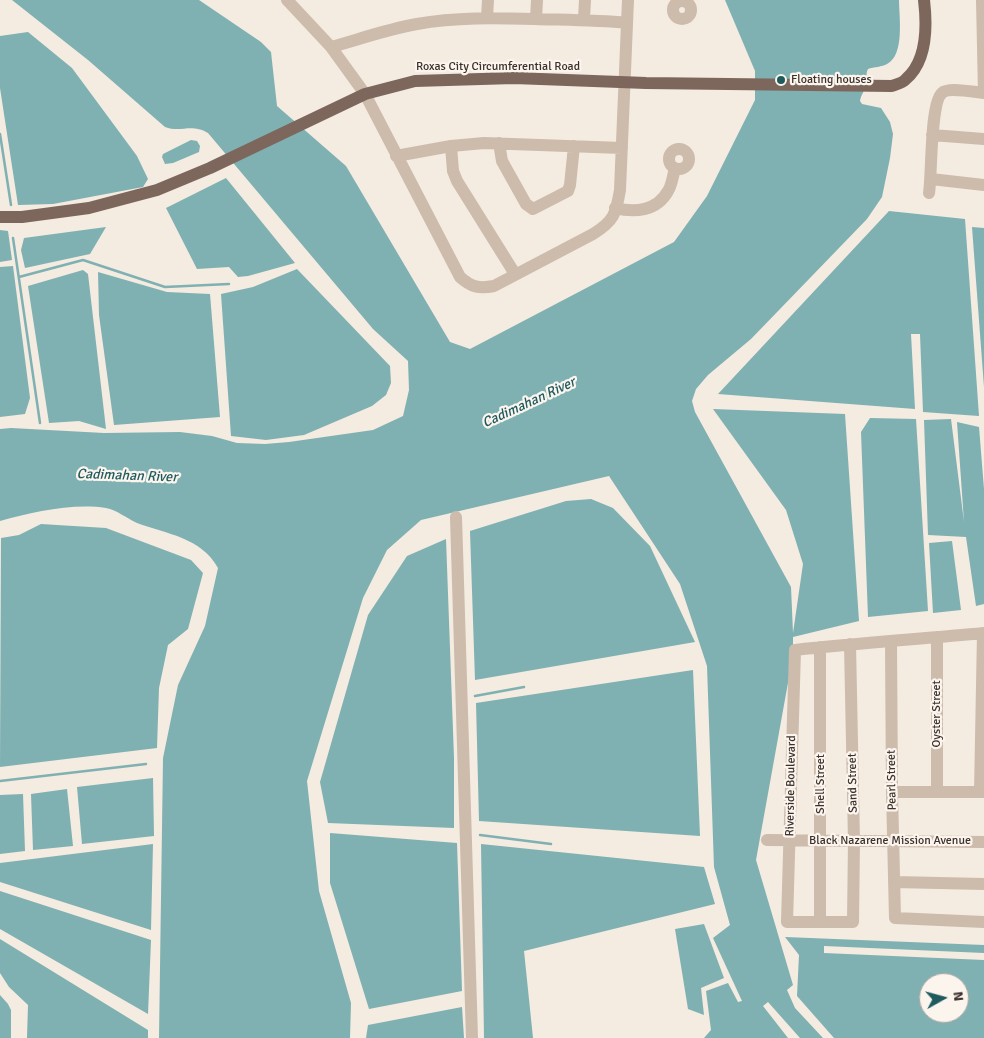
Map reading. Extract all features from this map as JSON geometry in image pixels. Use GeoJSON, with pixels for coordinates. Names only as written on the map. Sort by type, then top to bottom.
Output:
{"type":"FeatureCollection","features":[{"type":"Feature","properties":{"kind":"main road","name":"Roxas City Circumferential Road"},"geometry":{"type":"LineString","coordinates":[[0,217],[22,217],[89,208],[157,190],[210,168],[365,94],[415,81],[514,78],[892,86],[906,81],[916,68],[924,34],[926,16],[924,0]]}},
{"type":"Feature","properties":{"kind":"street"},"geometry":{"type":"LineString","coordinates":[[287,0],[332,47],[365,94],[460,277],[474,287],[484,288],[494,286],[606,226],[612,219],[618,203],[620,190],[628,0]]}},
{"type":"Feature","properties":{"kind":"street"},"geometry":{"type":"LineString","coordinates":[[487,17],[488,0]]}},
{"type":"Feature","properties":{"kind":"street"},"geometry":{"type":"LineString","coordinates":[[536,19],[537,0]]}},
{"type":"Feature","properties":{"kind":"street"},"geometry":{"type":"LineString","coordinates":[[584,0],[584,19]]}},
{"type":"Feature","properties":{"kind":"street"},"geometry":{"type":"LineString","coordinates":[[929,193],[932,135],[938,98],[942,92],[949,90],[984,93],[982,0]]}},
{"type":"Feature","properties":{"kind":"street"},"geometry":{"type":"LineString","coordinates":[[332,47],[381,32],[418,24],[487,17],[584,19],[627,23]]}},
{"type":"Feature","properties":{"kind":"street"},"geometry":{"type":"LineString","coordinates":[[932,135],[984,139]]}},
{"type":"Feature","properties":{"kind":"street"},"geometry":{"type":"LineString","coordinates":[[396,156],[451,146],[499,143],[622,148]]}},
{"type":"Feature","properties":{"kind":"street"},"geometry":{"type":"LineString","coordinates":[[499,143],[502,160],[526,204],[533,209],[568,191],[574,146]]}},
{"type":"Feature","properties":{"kind":"street"},"geometry":{"type":"LineString","coordinates":[[451,146],[453,171],[457,181],[515,274]]}},
{"type":"Feature","properties":{"kind":"street"},"geometry":{"type":"LineString","coordinates":[[615,208],[637,211],[656,204],[669,190],[675,168]]}},
{"type":"Feature","properties":{"kind":"street"},"geometry":{"type":"LineString","coordinates":[[931,179],[984,185]]}},
{"type":"Feature","properties":{"kind":"street"},"geometry":{"type":"LineString","coordinates":[[456,517],[472,1038]]}},
{"type":"Feature","properties":{"kind":"street"},"geometry":{"type":"LineString","coordinates":[[820,647],[983,633],[982,792],[892,792]]}},
{"type":"Feature","properties":{"kind":"street","name":"Oyster Street"},"geometry":{"type":"LineString","coordinates":[[937,637],[937,792]]}},
{"type":"Feature","properties":{"kind":"street","name":"Pearl Street"},"geometry":{"type":"LineString","coordinates":[[891,642],[895,918],[984,922]]}},
{"type":"Feature","properties":{"kind":"street","name":"Sand Street"},"geometry":{"type":"LineString","coordinates":[[820,921],[853,922],[854,841],[850,644]]}},
{"type":"Feature","properties":{"kind":"street","name":"Riverside Boulevard"},"geometry":{"type":"LineString","coordinates":[[820,647],[795,650],[788,922],[820,921]]}},
{"type":"Feature","properties":{"kind":"street","name":"Shell Street"},"geometry":{"type":"LineString","coordinates":[[820,647],[822,841],[820,921]]}},
{"type":"Feature","properties":{"kind":"street","name":"Black Nazarene Mission Avenue"},"geometry":{"type":"LineString","coordinates":[[767,840],[984,842]]}},
{"type":"Feature","properties":{"kind":"street"},"geometry":{"type":"LineString","coordinates":[[894,882],[984,884]]}},
{"type":"Feature","properties":{"kind":"water","name":"Cadimahan River"},"geometry":{"type":"Polygon","coordinates":[[[12,0],[199,0],[261,42],[271,52],[277,106],[346,166],[450,342],[470,349],[674,242],[707,196],[755,100],[755,71],[725,0],[899,0],[900,35],[896,53],[887,64],[868,69],[867,81],[860,101],[862,104],[881,108],[890,122],[893,134],[882,197],[867,219],[751,339],[708,375],[696,389],[692,401],[695,412],[791,587],[793,633],[803,564],[786,510],[713,409],[845,414],[859,621],[793,637],[793,655],[756,860],[793,985],[787,990],[795,1008],[823,1038],[800,1038],[768,1002],[763,1006],[788,1038],[704,1038],[711,1030],[706,991],[728,983],[738,1002],[742,1001],[713,938],[730,925],[714,867],[707,666],[680,584],[609,476],[421,520],[387,550],[363,598],[307,781],[319,891],[351,1003],[350,1038],[159,1038],[163,758],[178,685],[205,626],[218,568],[202,549],[193,543],[137,523],[118,512],[106,508],[66,508],[25,514],[0,521],[0,429],[104,433],[180,432],[212,436],[237,443],[265,444],[373,430],[403,416],[409,390],[408,361],[373,329],[208,133],[191,128],[171,129],[165,127],[88,60],[12,0]]]}},
{"type":"Feature","properties":{"kind":"water"},"geometry":{"type":"Polygon","coordinates":[[[28,32],[72,68],[137,156],[148,179],[143,187],[53,204],[18,205],[0,88],[0,36],[28,32]]]}},
{"type":"Feature","properties":{"kind":"water"},"geometry":{"type":"Polygon","coordinates":[[[191,140],[197,141],[200,146],[199,152],[173,163],[165,164],[162,157],[163,154],[191,140]]]}},
{"type":"Feature","properties":{"kind":"water"},"geometry":{"type":"Polygon","coordinates":[[[226,178],[295,263],[238,277],[229,267],[197,269],[166,208],[226,178]]]}},
{"type":"Feature","properties":{"kind":"water"},"geometry":{"type":"Polygon","coordinates":[[[889,211],[965,219],[979,416],[923,412],[920,334],[911,334],[915,409],[718,394],[889,211]]]}},
{"type":"Feature","properties":{"kind":"water"},"geometry":{"type":"Polygon","coordinates":[[[106,227],[90,254],[25,268],[21,250],[24,238],[106,227]]]}},
{"type":"Feature","properties":{"kind":"water"},"geometry":{"type":"Polygon","coordinates":[[[972,227],[984,228],[984,387],[972,227]]]}},
{"type":"Feature","properties":{"kind":"water"},"geometry":{"type":"Polygon","coordinates":[[[0,230],[8,231],[12,260],[0,262],[0,230]]]}},
{"type":"Feature","properties":{"kind":"water"},"geometry":{"type":"Polygon","coordinates":[[[13,266],[30,398],[25,414],[0,417],[0,267],[13,266]]]}},
{"type":"Feature","properties":{"kind":"water"},"geometry":{"type":"Polygon","coordinates":[[[297,269],[390,366],[391,383],[386,395],[372,406],[304,435],[266,440],[231,436],[221,294],[253,287],[297,269]]]}},
{"type":"Feature","properties":{"kind":"water"},"geometry":{"type":"Polygon","coordinates":[[[83,270],[88,274],[106,429],[79,421],[49,423],[28,286],[83,270]]]}},
{"type":"Feature","properties":{"kind":"water"},"geometry":{"type":"Polygon","coordinates":[[[98,272],[167,292],[210,294],[220,417],[114,425],[99,315],[98,272]]]}},
{"type":"Feature","properties":{"kind":"water"},"geometry":{"type":"Polygon","coordinates":[[[870,418],[916,419],[928,611],[868,617],[861,432],[870,418]]]}},
{"type":"Feature","properties":{"kind":"water"},"geometry":{"type":"Polygon","coordinates":[[[951,419],[964,522],[957,422],[979,427],[984,489],[984,604],[976,606],[966,537],[928,535],[924,420],[951,419]]]}},
{"type":"Feature","properties":{"kind":"water"},"geometry":{"type":"Polygon","coordinates":[[[591,499],[613,508],[650,546],[695,642],[475,680],[470,531],[566,501],[591,499]]]}},
{"type":"Feature","properties":{"kind":"water"},"geometry":{"type":"Polygon","coordinates":[[[41,524],[106,528],[191,560],[203,573],[188,629],[168,645],[159,688],[157,748],[0,767],[1,538],[19,535],[41,524]]]}},
{"type":"Feature","properties":{"kind":"water"},"geometry":{"type":"Polygon","coordinates":[[[446,539],[454,758],[454,828],[328,823],[320,782],[368,615],[407,556],[446,539]]]}},
{"type":"Feature","properties":{"kind":"water"},"geometry":{"type":"Polygon","coordinates":[[[952,541],[961,610],[933,613],[929,543],[952,541]]]}},
{"type":"Feature","properties":{"kind":"water"},"geometry":{"type":"Polygon","coordinates":[[[693,670],[700,836],[479,821],[476,703],[693,670]]]}},
{"type":"Feature","properties":{"kind":"water"},"geometry":{"type":"Polygon","coordinates":[[[153,778],[154,836],[82,844],[77,787],[153,778]]]}},
{"type":"Feature","properties":{"kind":"water"},"geometry":{"type":"Polygon","coordinates":[[[67,789],[73,846],[33,850],[31,794],[67,789]]]}},
{"type":"Feature","properties":{"kind":"water"},"geometry":{"type":"Polygon","coordinates":[[[23,794],[25,851],[0,854],[0,795],[23,794]]]}},
{"type":"Feature","properties":{"kind":"water"},"geometry":{"type":"Polygon","coordinates":[[[330,833],[457,843],[462,991],[369,1009],[330,883],[330,833]]]}},
{"type":"Feature","properties":{"kind":"water"},"geometry":{"type":"Polygon","coordinates":[[[153,844],[151,930],[0,882],[0,863],[153,844]]]}},
{"type":"Feature","properties":{"kind":"water"},"geometry":{"type":"Polygon","coordinates":[[[481,844],[704,867],[715,904],[524,951],[533,1038],[484,1038],[481,844]]]}},
{"type":"Feature","properties":{"kind":"water"},"geometry":{"type":"Polygon","coordinates":[[[0,891],[151,940],[148,1014],[0,929],[0,891]]]}},
{"type":"Feature","properties":{"kind":"water"},"geometry":{"type":"Polygon","coordinates":[[[704,924],[724,978],[701,988],[704,1015],[688,1009],[675,929],[704,924]]]}},
{"type":"Feature","properties":{"kind":"water"},"geometry":{"type":"Polygon","coordinates":[[[785,937],[984,945],[984,953],[824,946],[824,953],[984,960],[984,1038],[834,1038],[797,996],[799,955],[785,937]]]}},
{"type":"Feature","properties":{"kind":"water"},"geometry":{"type":"Polygon","coordinates":[[[0,939],[148,1030],[148,1038],[27,1038],[28,1005],[9,987],[0,973],[0,939]]]}},
{"type":"Feature","properties":{"kind":"water"},"geometry":{"type":"Polygon","coordinates":[[[0,995],[11,1010],[11,1038],[0,1038],[0,995]]]}},
{"type":"Feature","properties":{"kind":"water"},"geometry":{"type":"Polygon","coordinates":[[[462,1007],[464,1038],[366,1038],[368,1025],[462,1007]]]}},
{"type":"Feature","properties":{"kind":"waterway"},"geometry":{"type":"LineString","coordinates":[[0,134],[11,205]]}},
{"type":"Feature","properties":{"kind":"waterway"},"geometry":{"type":"LineString","coordinates":[[13,238],[40,423]]}},
{"type":"Feature","properties":{"kind":"waterway"},"geometry":{"type":"LineString","coordinates":[[19,277],[83,260],[165,287],[229,284]]}},
{"type":"Feature","properties":{"kind":"waterway"},"geometry":{"type":"LineString","coordinates":[[475,696],[524,687]]}},
{"type":"Feature","properties":{"kind":"waterway"},"geometry":{"type":"LineString","coordinates":[[0,781],[146,764]]}},
{"type":"Feature","properties":{"kind":"waterway"},"geometry":{"type":"LineString","coordinates":[[480,835],[551,844]]}},
{"type":"Feature","properties":{"kind":"place","name":"Floating houses"},"geometry":{"type":"Point","coordinates":[781,80]}}]}
